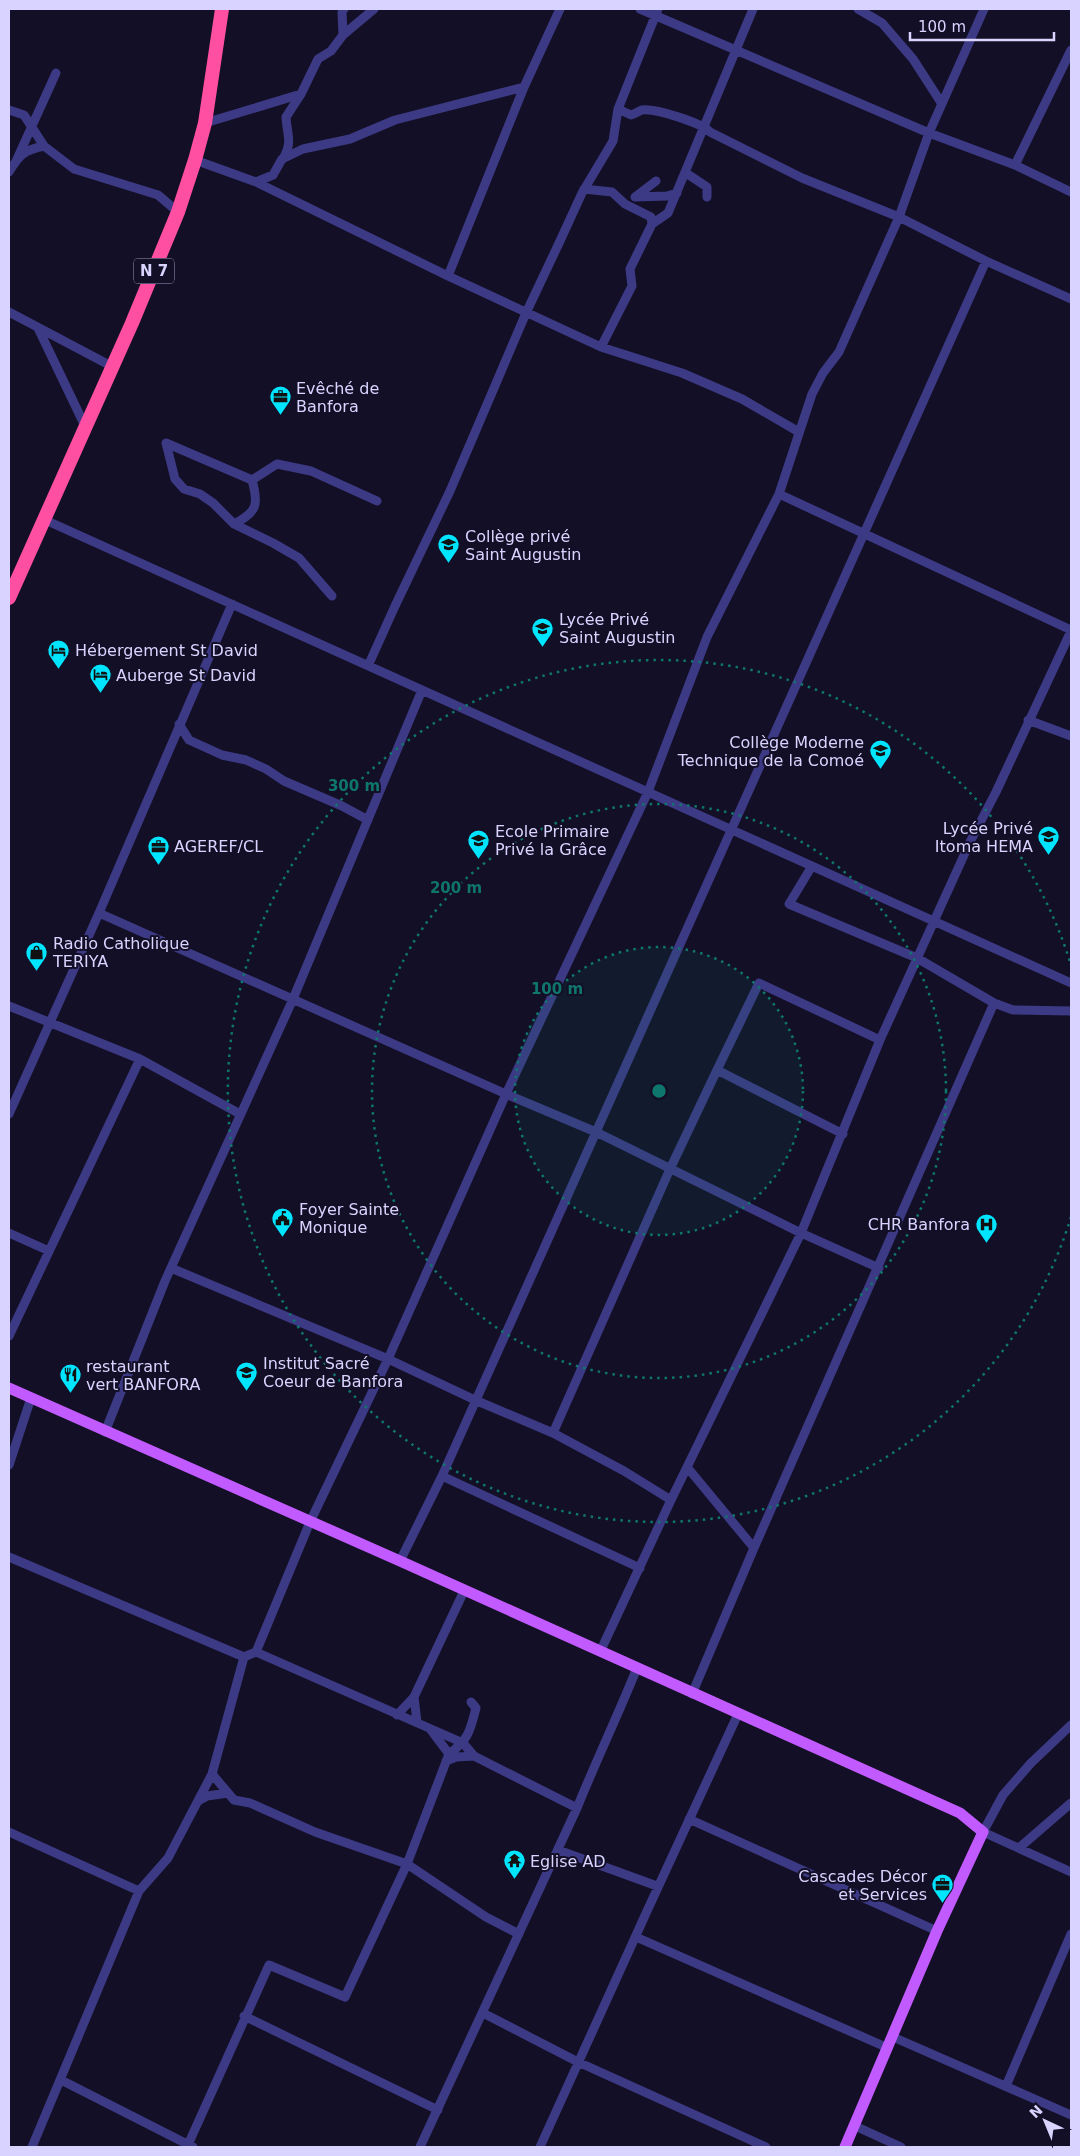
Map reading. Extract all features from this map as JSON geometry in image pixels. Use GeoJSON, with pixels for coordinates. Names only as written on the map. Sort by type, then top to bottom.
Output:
{"type":"FeatureCollection","features":[{"type":"Feature","properties":{"kind":"highway","name":"N 7"},"geometry":{"type":"LineString","coordinates":[[9,598],[113,367],[178,212],[205,122],[222,9]]}},
{"type":"Feature","properties":{"kind":"main road"},"geometry":{"type":"LineString","coordinates":[[9,1388],[400,1561],[960,1813],[983,1832],[937,1932],[846,2147]]}},
{"type":"Feature","properties":{"kind":"street"},"geometry":{"type":"LineString","coordinates":[[343,35],[342,12],[344,9]]}},
{"type":"Feature","properties":{"kind":"street"},"geometry":{"type":"LineString","coordinates":[[256,182],[272,175],[288,149],[290,140],[286,117],[301,94],[318,59],[331,51],[343,35],[374,9]]}},
{"type":"Feature","properties":{"kind":"street"},"geometry":{"type":"LineString","coordinates":[[448,276],[524,87],[560,9]]}},
{"type":"Feature","properties":{"kind":"street"},"geometry":{"type":"LineString","coordinates":[[640,9],[657,12],[735,50],[930,132],[1015,165],[1071,192]]}},
{"type":"Feature","properties":{"kind":"street"},"geometry":{"type":"LineString","coordinates":[[601,347],[632,286],[630,269],[652,224],[668,213],[705,127],[735,50],[754,9]]}},
{"type":"Feature","properties":{"kind":"street"},"geometry":{"type":"LineString","coordinates":[[858,9],[882,23],[913,58],[942,104]]}},
{"type":"Feature","properties":{"kind":"street"},"geometry":{"type":"LineString","coordinates":[[9,1557],[244,1657],[256,1652],[310,1522],[388,1359],[506,1094],[648,792],[707,637],[779,494],[812,394],[823,372],[839,352],[899,217],[930,132],[984,9]]}},
{"type":"Feature","properties":{"kind":"street"},"geometry":{"type":"LineString","coordinates":[[368,666],[394,606],[450,491],[526,313],[584,189],[614,141],[618,109],[657,12]]}},
{"type":"Feature","properties":{"kind":"street"},"geometry":{"type":"LineString","coordinates":[[1015,165],[1071,50]]}},
{"type":"Feature","properties":{"kind":"street"},"geometry":{"type":"LineString","coordinates":[[9,172],[56,73]]}},
{"type":"Feature","properties":{"kind":"street"},"geometry":{"type":"LineString","coordinates":[[282,159],[303,150],[350,139],[395,120],[524,87]]}},
{"type":"Feature","properties":{"kind":"street"},"geometry":{"type":"LineString","coordinates":[[205,122],[301,94]]}},
{"type":"Feature","properties":{"kind":"street"},"geometry":{"type":"LineString","coordinates":[[618,109],[631,115],[643,110],[668,114],[705,127],[710,132],[802,178],[899,217],[986,261],[1071,299]]}},
{"type":"Feature","properties":{"kind":"street"},"geometry":{"type":"LineString","coordinates":[[9,110],[24,115],[44,146],[74,169],[158,195],[178,212]]}},
{"type":"Feature","properties":{"kind":"street"},"geometry":{"type":"LineString","coordinates":[[16,159],[28,149],[44,146]]}},
{"type":"Feature","properties":{"kind":"street"},"geometry":{"type":"LineString","coordinates":[[195,160],[256,182],[448,276],[601,347],[682,373],[742,399],[799,432]]}},
{"type":"Feature","properties":{"kind":"street"},"geometry":{"type":"LineString","coordinates":[[686,172],[706,187],[707,197]]}},
{"type":"Feature","properties":{"kind":"street"},"geometry":{"type":"LineString","coordinates":[[625,204],[656,181]]}},
{"type":"Feature","properties":{"kind":"street"},"geometry":{"type":"LineString","coordinates":[[584,189],[612,192],[625,204],[651,217],[652,224]]}},
{"type":"Feature","properties":{"kind":"street"},"geometry":{"type":"LineString","coordinates":[[635,197],[667,196],[677,193]]}},
{"type":"Feature","properties":{"kind":"street"},"geometry":{"type":"LineString","coordinates":[[400,1561],[442,1476],[986,261]]}},
{"type":"Feature","properties":{"kind":"street"},"geometry":{"type":"LineString","coordinates":[[9,312],[113,367]]}},
{"type":"Feature","properties":{"kind":"street"},"geometry":{"type":"LineString","coordinates":[[38,327],[86,426]]}},
{"type":"Feature","properties":{"kind":"street"},"geometry":{"type":"LineString","coordinates":[[252,480],[166,443],[175,479],[184,489],[200,494],[234,524],[273,542],[299,558],[332,596]]}},
{"type":"Feature","properties":{"kind":"street"},"geometry":{"type":"LineString","coordinates":[[252,480],[277,464],[311,471],[377,501]]}},
{"type":"Feature","properties":{"kind":"street"},"geometry":{"type":"LineString","coordinates":[[234,524],[248,517],[256,508],[256,495],[252,480]]}},
{"type":"Feature","properties":{"kind":"street"},"geometry":{"type":"LineString","coordinates":[[600,1652],[671,1500],[801,1232],[843,1134],[880,1040],[970,842],[996,792],[1071,631],[779,494]]}},
{"type":"Feature","properties":{"kind":"street"},"geometry":{"type":"LineString","coordinates":[[44,519],[1071,983]]}},
{"type":"Feature","properties":{"kind":"street"},"geometry":{"type":"LineString","coordinates":[[9,1114],[99,913],[232,604]]}},
{"type":"Feature","properties":{"kind":"street"},"geometry":{"type":"LineString","coordinates":[[105,1432],[171,1268],[293,999],[422,690]]}},
{"type":"Feature","properties":{"kind":"street"},"geometry":{"type":"LineString","coordinates":[[1028,720],[1071,736]]}},
{"type":"Feature","properties":{"kind":"street"},"geometry":{"type":"LineString","coordinates":[[179,724],[189,740],[222,755],[246,760],[266,769],[284,781],[342,806],[368,820]]}},
{"type":"Feature","properties":{"kind":"street"},"geometry":{"type":"LineString","coordinates":[[812,866],[789,904],[917,958],[994,1003],[1013,1010],[1069,1012]]}},
{"type":"Feature","properties":{"kind":"street"},"geometry":{"type":"LineString","coordinates":[[99,913],[506,1094],[596,1132],[879,1268]]}},
{"type":"Feature","properties":{"kind":"street"},"geometry":{"type":"LineString","coordinates":[[553,1433],[670,1169],[759,983],[880,1040]]}},
{"type":"Feature","properties":{"kind":"street"},"geometry":{"type":"LineString","coordinates":[[692,1694],[754,1548],[879,1268],[994,1003]]}},
{"type":"Feature","properties":{"kind":"street"},"geometry":{"type":"LineString","coordinates":[[9,1006],[140,1059],[240,1114]]}},
{"type":"Feature","properties":{"kind":"street"},"geometry":{"type":"LineString","coordinates":[[9,1336],[140,1059]]}},
{"type":"Feature","properties":{"kind":"street"},"geometry":{"type":"LineString","coordinates":[[718,1070],[843,1134]]}},
{"type":"Feature","properties":{"kind":"street"},"geometry":{"type":"LineString","coordinates":[[9,1233],[49,1251]]}},
{"type":"Feature","properties":{"kind":"street"},"geometry":{"type":"LineString","coordinates":[[171,1268],[388,1359],[475,1400],[553,1433],[624,1471],[671,1500]]}},
{"type":"Feature","properties":{"kind":"street"},"geometry":{"type":"LineString","coordinates":[[9,1465],[31,1398]]}},
{"type":"Feature","properties":{"kind":"street"},"geometry":{"type":"LineString","coordinates":[[687,1467],[754,1548]]}},
{"type":"Feature","properties":{"kind":"street"},"geometry":{"type":"LineString","coordinates":[[442,1476],[640,1568]]}},
{"type":"Feature","properties":{"kind":"street"},"geometry":{"type":"LineString","coordinates":[[397,1715],[414,1697],[464,1591]]}},
{"type":"Feature","properties":{"kind":"street"},"geometry":{"type":"LineString","coordinates":[[256,1652],[464,1744],[474,1756],[577,1808]]}},
{"type":"Feature","properties":{"kind":"street"},"geometry":{"type":"LineString","coordinates":[[32,2147],[139,1891],[168,1858],[212,1774],[244,1657]]}},
{"type":"Feature","properties":{"kind":"street"},"geometry":{"type":"LineString","coordinates":[[420,2147],[558,1850],[637,1668]]}},
{"type":"Feature","properties":{"kind":"street"},"geometry":{"type":"LineString","coordinates":[[414,1697],[417,1722]]}},
{"type":"Feature","properties":{"kind":"street"},"geometry":{"type":"LineString","coordinates":[[61,2080],[189,2146],[244,2016],[269,1965],[345,1997],[407,1864],[447,1757],[464,1744],[471,1728],[476,1708],[471,1702]]}},
{"type":"Feature","properties":{"kind":"street"},"geometry":{"type":"LineString","coordinates":[[540,2147],[636,1937],[657,1886],[738,1714]]}},
{"type":"Feature","properties":{"kind":"street"},"geometry":{"type":"LineString","coordinates":[[1071,1725],[1031,1763],[1003,1795],[983,1832],[1071,1872]]}},
{"type":"Feature","properties":{"kind":"street"},"geometry":{"type":"LineString","coordinates":[[429,1727],[447,1757]]}},
{"type":"Feature","properties":{"kind":"street"},"geometry":{"type":"LineString","coordinates":[[447,1757],[474,1756]]}},
{"type":"Feature","properties":{"kind":"street"},"geometry":{"type":"LineString","coordinates":[[212,1774],[234,1800],[250,1803],[315,1832],[407,1864],[486,1917],[519,1934]]}},
{"type":"Feature","properties":{"kind":"street"},"geometry":{"type":"LineString","coordinates":[[198,1801],[207,1796],[228,1794]]}},
{"type":"Feature","properties":{"kind":"street"},"geometry":{"type":"LineString","coordinates":[[1018,1848],[1071,1803]]}},
{"type":"Feature","properties":{"kind":"street"},"geometry":{"type":"LineString","coordinates":[[689,1819],[937,1932]]}},
{"type":"Feature","properties":{"kind":"street"},"geometry":{"type":"LineString","coordinates":[[10,1835],[139,1891]]}},
{"type":"Feature","properties":{"kind":"street"},"geometry":{"type":"LineString","coordinates":[[558,1850],[657,1886]]}},
{"type":"Feature","properties":{"kind":"street"},"geometry":{"type":"LineString","coordinates":[[1006,2086],[1071,1934]]}},
{"type":"Feature","properties":{"kind":"street"},"geometry":{"type":"LineString","coordinates":[[636,1937],[891,2042],[1006,2086],[1071,2115]]}},
{"type":"Feature","properties":{"kind":"street"},"geometry":{"type":"LineString","coordinates":[[483,2013],[578,2062],[766,2147]]}},
{"type":"Feature","properties":{"kind":"street"},"geometry":{"type":"LineString","coordinates":[[244,2016],[438,2110]]}},
{"type":"Feature","properties":{"kind":"street"},"geometry":{"type":"LineString","coordinates":[[855,2126],[901,2147]]}},
{"type":"Feature","properties":{"kind":"place","name":"Evêché de Banfora"},"geometry":{"type":"Point","coordinates":[280,416]}},
{"type":"Feature","properties":{"kind":"place","name":"Collège privé Saint Augustin"},"geometry":{"type":"Point","coordinates":[449,564]}},
{"type":"Feature","properties":{"kind":"place","name":"Lycée Privé Saint Augustin"},"geometry":{"type":"Point","coordinates":[543,647]}},
{"type":"Feature","properties":{"kind":"place","name":"Hébergement St David"},"geometry":{"type":"Point","coordinates":[59,669]}},
{"type":"Feature","properties":{"kind":"place","name":"Auberge St David"},"geometry":{"type":"Point","coordinates":[100,694]}},
{"type":"Feature","properties":{"kind":"place","name":"Collège Moderne Technique de la Comoé"},"geometry":{"type":"Point","coordinates":[880,770]}},
{"type":"Feature","properties":{"kind":"place","name":"Lycée Privé Itoma HEMA"},"geometry":{"type":"Point","coordinates":[1049,856]}},
{"type":"Feature","properties":{"kind":"place","name":"Ecole Primaire Privé la Grâce"},"geometry":{"type":"Point","coordinates":[479,859]}},
{"type":"Feature","properties":{"kind":"place","name":"AGEREF/CL"},"geometry":{"type":"Point","coordinates":[158,865]}},
{"type":"Feature","properties":{"kind":"place","name":"Radio Catholique TERIYA"},"geometry":{"type":"Point","coordinates":[37,971]}},
{"type":"Feature","properties":{"kind":"place","name":"Foyer Sainte Monique"},"geometry":{"type":"Point","coordinates":[283,1237]}},
{"type":"Feature","properties":{"kind":"place","name":"CHR Banfora"},"geometry":{"type":"Point","coordinates":[986,1243]}},
{"type":"Feature","properties":{"kind":"place","name":"Institut Sacré Coeur de Banfora"},"geometry":{"type":"Point","coordinates":[247,1391]}},
{"type":"Feature","properties":{"kind":"place","name":"restaurant vert BANFORA"},"geometry":{"type":"Point","coordinates":[70,1394]}},
{"type":"Feature","properties":{"kind":"place","name":"Eglise AD"},"geometry":{"type":"Point","coordinates":[514,1880]}},
{"type":"Feature","properties":{"kind":"place","name":"Cascades Décor et Services"},"geometry":{"type":"Point","coordinates":[943,1904]}}]}
